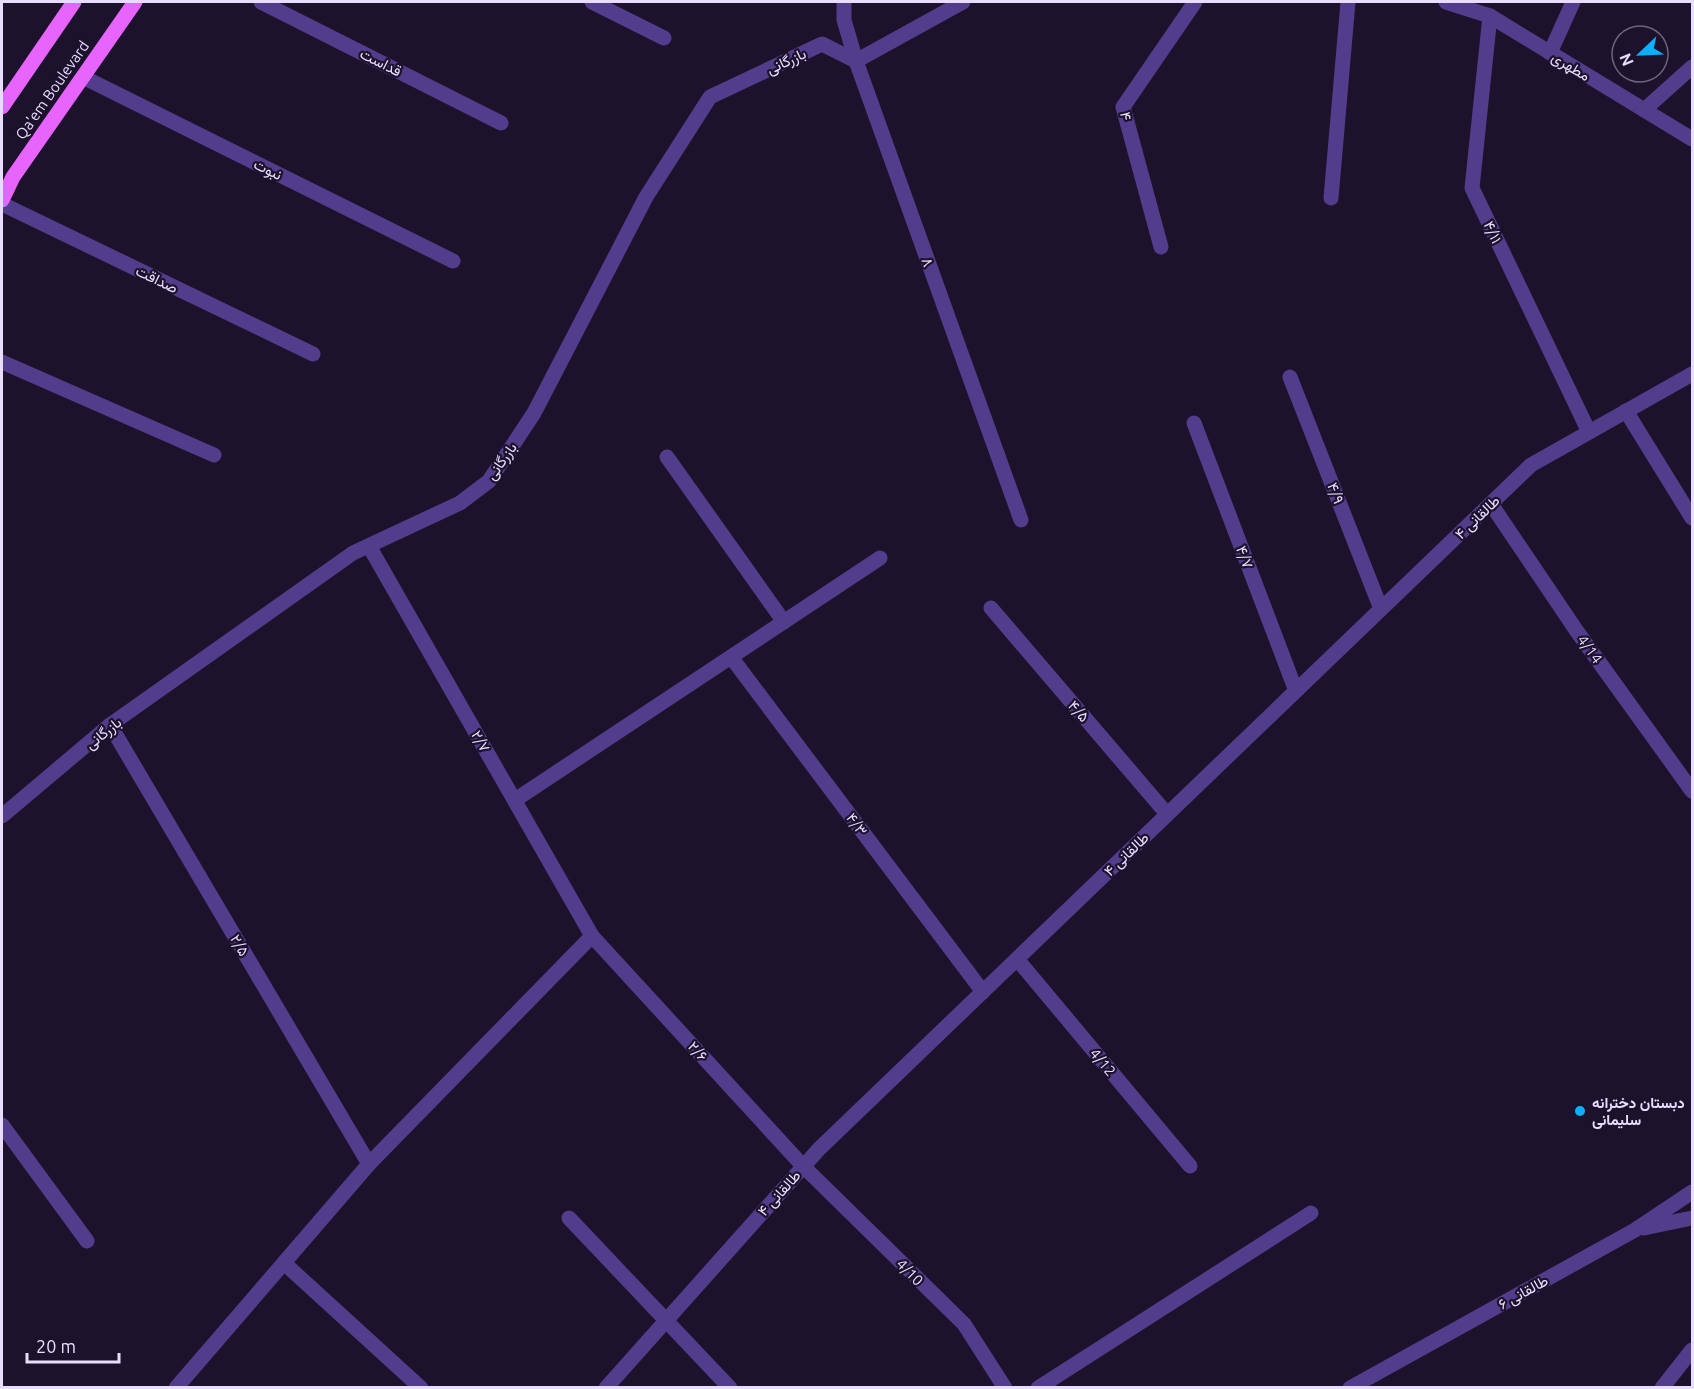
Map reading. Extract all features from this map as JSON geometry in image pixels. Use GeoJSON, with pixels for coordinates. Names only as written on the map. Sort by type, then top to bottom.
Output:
{"type":"FeatureCollection","features":[{"type":"Feature","properties":{"kind":"main road"},"geometry":{"type":"LineString","coordinates":[[2,107],[74,2]]}},
{"type":"Feature","properties":{"kind":"main road","name":"Qa'em Boulevard"},"geometry":{"type":"LineString","coordinates":[[2,202],[13,177],[135,2]]}},
{"type":"Feature","properties":{"kind":"street","name":"قداست"},"geometry":{"type":"LineString","coordinates":[[261,2],[501,123]]}},
{"type":"Feature","properties":{"kind":"street"},"geometry":{"type":"LineString","coordinates":[[592,2],[664,38]]}},
{"type":"Feature","properties":{"kind":"street","name":"۸"},"geometry":{"type":"LineString","coordinates":[[844,2],[844,20],[856,61],[1021,520]]}},
{"type":"Feature","properties":{"kind":"street"},"geometry":{"type":"LineString","coordinates":[[856,61],[963,2]]}},
{"type":"Feature","properties":{"kind":"street","name":"۴"},"geometry":{"type":"LineString","coordinates":[[1161,247],[1123,107],[1195,2]]}},
{"type":"Feature","properties":{"kind":"street"},"geometry":{"type":"LineString","coordinates":[[1331,198],[1348,2]]}},
{"type":"Feature","properties":{"kind":"street","name":"مطهری"},"geometry":{"type":"LineString","coordinates":[[1446,2],[1490,16],[1692,139]]}},
{"type":"Feature","properties":{"kind":"street"},"geometry":{"type":"LineString","coordinates":[[1550,53],[1573,2]]}},
{"type":"Feature","properties":{"kind":"street","name":"۴/۱۱"},"geometry":{"type":"LineString","coordinates":[[1490,16],[1473,188],[1589,432]]}},
{"type":"Feature","properties":{"kind":"street","name":"بازرگانی"},"geometry":{"type":"LineString","coordinates":[[2,816],[111,725],[353,554],[460,503],[489,481],[534,412],[646,197],[710,98],[822,44],[856,61]]}},
{"type":"Feature","properties":{"kind":"street"},"geometry":{"type":"LineString","coordinates":[[1644,110],[1692,68]]}},
{"type":"Feature","properties":{"kind":"street","name":"نبوت"},"geometry":{"type":"LineString","coordinates":[[83,77],[453,261]]}},
{"type":"Feature","properties":{"kind":"street","name":"صداقت"},"geometry":{"type":"LineString","coordinates":[[2,202],[313,354]]}},
{"type":"Feature","properties":{"kind":"street"},"geometry":{"type":"LineString","coordinates":[[2,363],[214,455]]}},
{"type":"Feature","properties":{"kind":"street","name":"طالقانی ۴"},"geometry":{"type":"LineString","coordinates":[[606,1388],[803,1166],[1531,465],[1692,374]]}},
{"type":"Feature","properties":{"kind":"street","name":"۴/۹"},"geometry":{"type":"LineString","coordinates":[[1290,377],[1381,609]]}},
{"type":"Feature","properties":{"kind":"street"},"geometry":{"type":"LineString","coordinates":[[1626,411],[1692,518]]}},
{"type":"Feature","properties":{"kind":"street","name":"۴/۷"},"geometry":{"type":"LineString","coordinates":[[1194,423],[1296,690]]}},
{"type":"Feature","properties":{"kind":"street"},"geometry":{"type":"LineString","coordinates":[[667,457],[784,622]]}},
{"type":"Feature","properties":{"kind":"street","name":"4/14"},"geometry":{"type":"LineString","coordinates":[[1491,504],[1576,630],[1692,791]]}},
{"type":"Feature","properties":{"kind":"street","name":"۲/۷"},"geometry":{"type":"LineString","coordinates":[[369,546],[592,936]]}},
{"type":"Feature","properties":{"kind":"street"},"geometry":{"type":"LineString","coordinates":[[515,800],[880,558]]}},
{"type":"Feature","properties":{"kind":"street","name":"۴/۵"},"geometry":{"type":"LineString","coordinates":[[991,608],[1167,814]]}},
{"type":"Feature","properties":{"kind":"street","name":"۴/۳"},"geometry":{"type":"LineString","coordinates":[[731,657],[983,992]]}},
{"type":"Feature","properties":{"kind":"street","name":"۲/۵"},"geometry":{"type":"LineString","coordinates":[[111,725],[369,1164]]}},
{"type":"Feature","properties":{"kind":"street"},"geometry":{"type":"LineString","coordinates":[[176,1388],[369,1164],[592,936]]}},
{"type":"Feature","properties":{"kind":"street","name":"۲/۶"},"geometry":{"type":"LineString","coordinates":[[592,936],[803,1166]]}},
{"type":"Feature","properties":{"kind":"street","name":"4/12"},"geometry":{"type":"LineString","coordinates":[[1017,959],[1190,1166]]}},
{"type":"Feature","properties":{"kind":"street"},"geometry":{"type":"LineString","coordinates":[[2,1125],[87,1241]]}},
{"type":"Feature","properties":{"kind":"street","name":"4/10"},"geometry":{"type":"LineString","coordinates":[[803,1166],[964,1324],[1005,1388]]}},
{"type":"Feature","properties":{"kind":"street","name":"طالقانی ۶"},"geometry":{"type":"LineString","coordinates":[[1350,1388],[1635,1230],[1692,1192]]}},
{"type":"Feature","properties":{"kind":"street"},"geometry":{"type":"LineString","coordinates":[[1038,1388],[1311,1213]]}},
{"type":"Feature","properties":{"kind":"street"},"geometry":{"type":"LineString","coordinates":[[569,1218],[730,1388]]}},
{"type":"Feature","properties":{"kind":"street"},"geometry":{"type":"LineString","coordinates":[[1635,1230],[1692,1218]]}},
{"type":"Feature","properties":{"kind":"street"},"geometry":{"type":"LineString","coordinates":[[284,1263],[421,1388]]}},
{"type":"Feature","properties":{"kind":"street"},"geometry":{"type":"LineString","coordinates":[[1662,1388],[1692,1350]]}},
{"type":"Feature","properties":{"kind":"place","name":"دبستان دخترانه سلیمانی"},"geometry":{"type":"Point","coordinates":[1580,1111]}}]}
